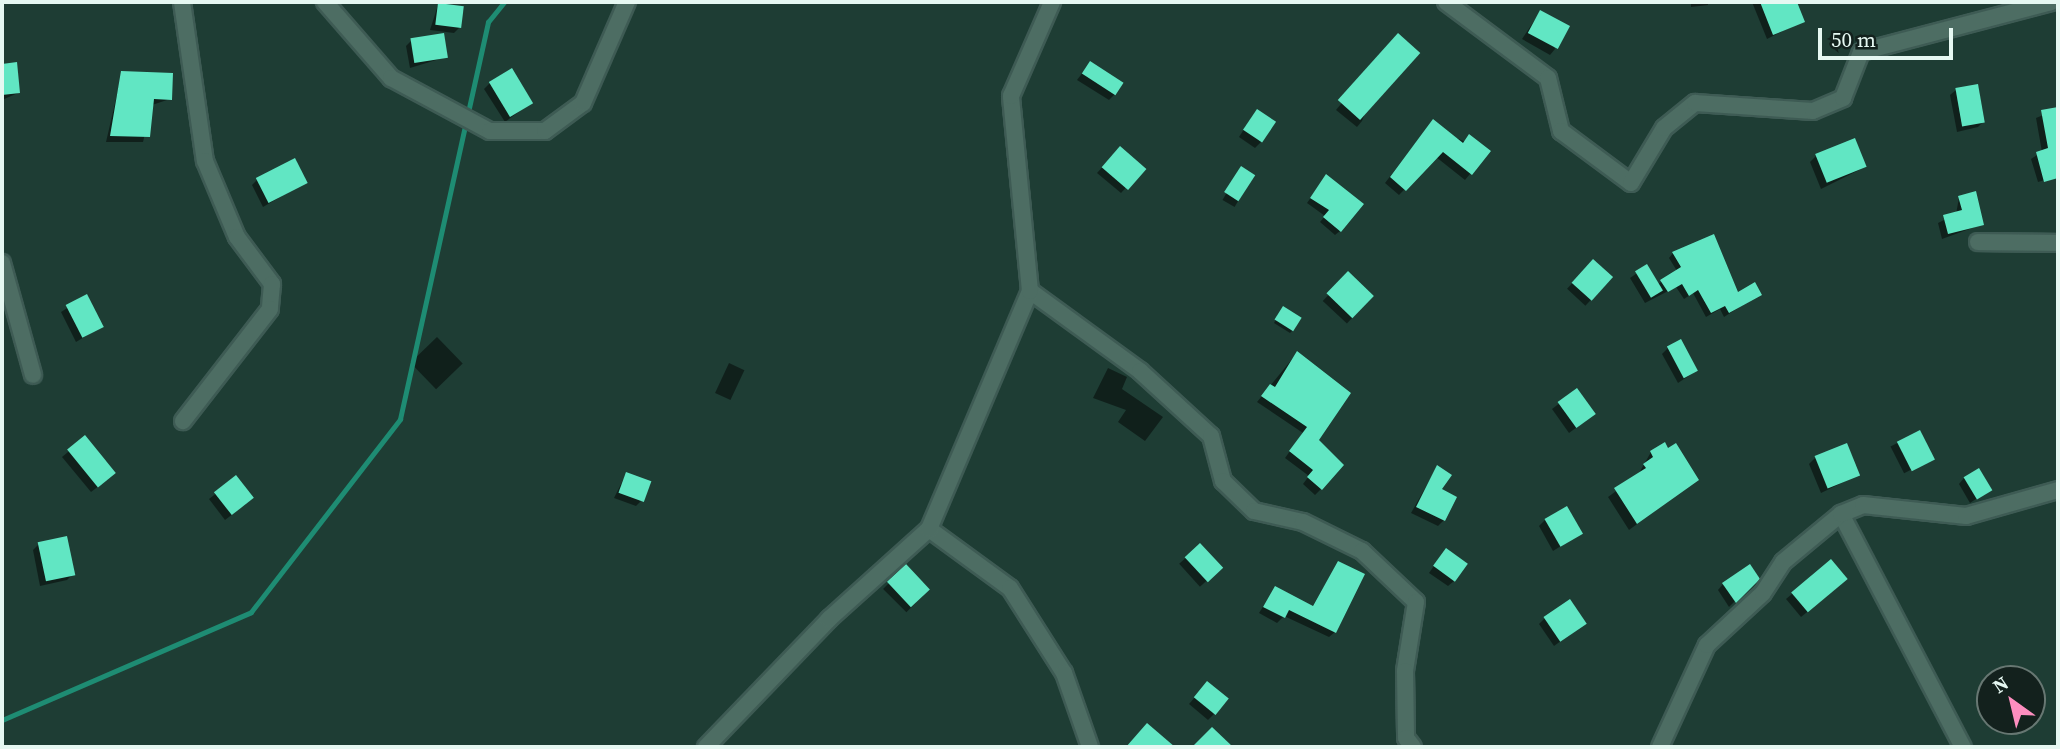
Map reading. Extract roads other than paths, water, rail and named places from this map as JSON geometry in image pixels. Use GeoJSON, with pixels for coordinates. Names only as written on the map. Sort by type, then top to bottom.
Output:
{"type":"FeatureCollection","features":[{"type":"Feature","properties":{"kind":"street"},"geometry":{"type":"LineString","coordinates":[[182,2],[205,160],[237,237],[272,284],[270,309],[183,421]]}},
{"type":"Feature","properties":{"kind":"street"},"geometry":{"type":"LineString","coordinates":[[326,2],[391,78],[490,131],[545,131],[583,103],[627,2]]}},
{"type":"Feature","properties":{"kind":"street"},"geometry":{"type":"LineString","coordinates":[[706,747],[829,619],[929,529],[1030,291],[1011,96],[1052,2]]}},
{"type":"Feature","properties":{"kind":"street"},"geometry":{"type":"LineString","coordinates":[[1446,2],[1548,78],[1561,131],[1631,183],[1664,128],[1695,103],[1813,111],[1843,98],[1861,52],[2052,2]]}},
{"type":"Feature","properties":{"kind":"street"},"geometry":{"type":"LineString","coordinates":[[1978,242],[2058,243]]}},
{"type":"Feature","properties":{"kind":"street"},"geometry":{"type":"LineString","coordinates":[[2,263],[33,375]]}},
{"type":"Feature","properties":{"kind":"street"},"geometry":{"type":"LineString","coordinates":[[1030,291],[1140,370],[1211,436],[1223,481],[1254,511],[1303,522],[1362,551],[1416,602],[1405,671],[1406,738],[1413,747]]}},
{"type":"Feature","properties":{"kind":"street"},"geometry":{"type":"LineString","coordinates":[[1660,747],[1707,645],[1763,593],[1783,562],[1841,514],[1863,505],[1966,516],[2058,490]]}},
{"type":"Feature","properties":{"kind":"street"},"geometry":{"type":"LineString","coordinates":[[1841,514],[1963,747]]}},
{"type":"Feature","properties":{"kind":"street"},"geometry":{"type":"LineString","coordinates":[[929,529],[1010,588],[1064,673],[1090,747]]}},
{"type":"Feature","properties":{"kind":"waterway"},"geometry":{"type":"LineString","coordinates":[[2,720],[251,612],[400,419],[488,22],[504,2]]}}]}
